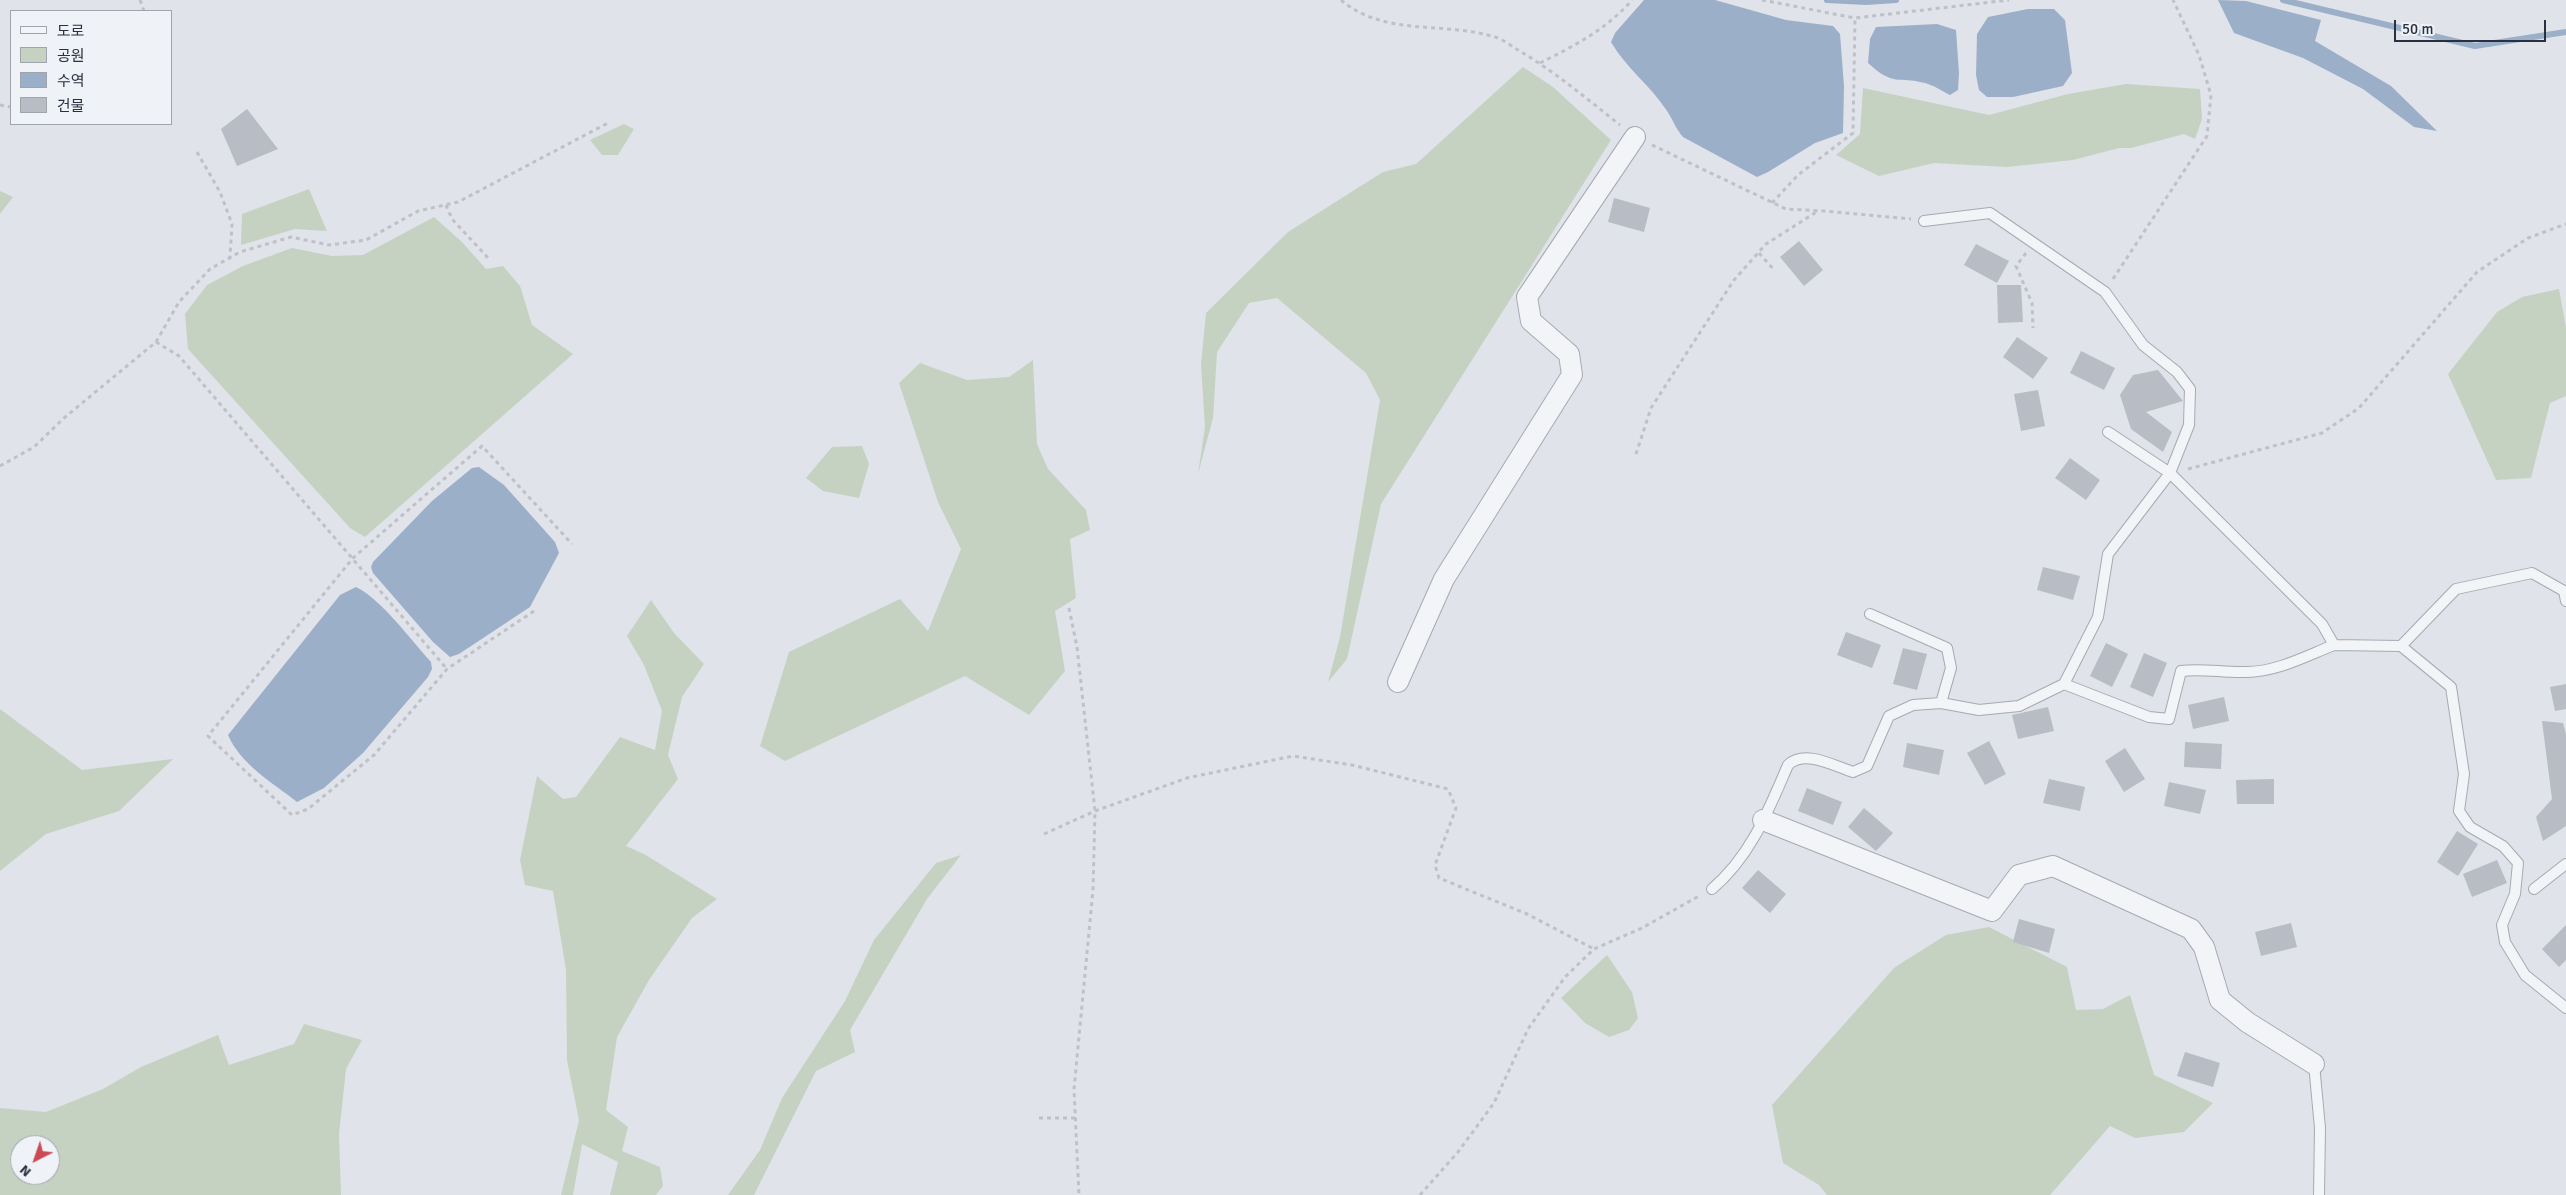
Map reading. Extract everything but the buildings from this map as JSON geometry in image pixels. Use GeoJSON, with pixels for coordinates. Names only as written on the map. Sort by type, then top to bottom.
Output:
{"type":"FeatureCollection","features":[{"type":"Feature","properties":{"kind":"street"},"geometry":{"type":"LineString","coordinates":[[1398,682],[1444,579],[1572,375],[1569,354],[1531,321],[1527,297],[1635,137]]}},
{"type":"Feature","properties":{"kind":"street"},"geometry":{"type":"LineString","coordinates":[[1764,820],[1992,911],[2019,875],[2053,866],[2191,929],[2204,947],[2220,1000],[2247,1022],[2314,1064]]}},
{"type":"Feature","properties":{"kind":"lane"},"geometry":{"type":"LineString","coordinates":[[1712,889],[1731,872],[1764,820],[1788,765],[1795,758],[1806,757],[1853,772],[1867,766],[1889,716],[1913,704],[1941,703],[1979,710],[2019,706],[2064,684],[2098,618],[2108,554],[2170,473],[2189,425],[2190,389],[2176,372],[2143,345],[2105,292],[1990,213],[1924,221]]}},
{"type":"Feature","properties":{"kind":"lane"},"geometry":{"type":"LineString","coordinates":[[2108,432],[2170,473],[2322,624],[2334,645]]}},
{"type":"Feature","properties":{"kind":"lane"},"geometry":{"type":"LineString","coordinates":[[2401,646],[2456,590],[2532,574],[2564,591],[2566,601]]}},
{"type":"Feature","properties":{"kind":"lane"},"geometry":{"type":"LineString","coordinates":[[1870,614],[1947,648],[1951,668],[1941,703]]}},
{"type":"Feature","properties":{"kind":"lane"},"geometry":{"type":"LineString","coordinates":[[2064,684],[2148,717],[2168,719],[2180,671],[2198,669],[2246,672],[2269,669],[2334,645],[2401,646],[2451,687],[2464,774],[2459,811],[2470,827],[2503,846],[2518,863],[2515,894],[2502,925],[2505,942],[2525,975],[2566,1008]]}},
{"type":"Feature","properties":{"kind":"lane"},"geometry":{"type":"LineString","coordinates":[[2534,889],[2566,864]]}},
{"type":"Feature","properties":{"kind":"lane"},"geometry":{"type":"LineString","coordinates":[[2314,1064],[2320,1128],[2319,1195]]}},
{"type":"Feature","properties":{"kind":"path"},"geometry":{"type":"LineString","coordinates":[[1540,63],[1578,44],[1620,14],[1632,0]]}},
{"type":"Feature","properties":{"kind":"path"},"geometry":{"type":"LineString","coordinates":[[1762,0],[1854,18],[2009,0]]}},
{"type":"Feature","properties":{"kind":"path"},"geometry":{"type":"LineString","coordinates":[[2105,292],[2207,136],[2211,95],[2199,55],[2173,0]]}},
{"type":"Feature","properties":{"kind":"path"},"geometry":{"type":"LineString","coordinates":[[1772,202],[1798,175],[1853,133],[1854,18]]}},
{"type":"Feature","properties":{"kind":"path"},"geometry":{"type":"LineString","coordinates":[[0,466],[34,447],[64,418],[156,342],[179,302],[210,269],[240,252],[291,237],[329,245],[366,240],[418,211],[458,202],[608,123]]}},
{"type":"Feature","properties":{"kind":"path"},"geometry":{"type":"LineString","coordinates":[[197,152],[220,192],[232,224],[230,258]]}},
{"type":"Feature","properties":{"kind":"path"},"geometry":{"type":"LineString","coordinates":[[446,205],[452,219],[490,260]]}},
{"type":"Feature","properties":{"kind":"path"},"geometry":{"type":"LineString","coordinates":[[1636,454],[1651,408],[1734,280],[1766,244],[1818,210]]}},
{"type":"Feature","properties":{"kind":"path"},"geometry":{"type":"LineString","coordinates":[[2170,473],[2322,433],[2359,408],[2477,272],[2528,238],[2566,224]]}},
{"type":"Feature","properties":{"kind":"path"},"geometry":{"type":"LineString","coordinates":[[2033,328],[2032,304],[2016,266],[2034,243]]}},
{"type":"Feature","properties":{"kind":"path"},"geometry":{"type":"LineString","coordinates":[[1758,253],[1775,271]]}},
{"type":"Feature","properties":{"kind":"path"},"geometry":{"type":"LineString","coordinates":[[156,342],[179,356],[447,669]]}},
{"type":"Feature","properties":{"kind":"path"},"geometry":{"type":"LineString","coordinates":[[534,611],[447,669],[374,755],[308,809],[292,815],[208,736],[353,558],[482,446],[572,544]]}},
{"type":"Feature","properties":{"kind":"path"},"geometry":{"type":"LineString","coordinates":[[1069,608],[1076,647],[1095,811],[1093,890],[1074,1089],[1079,1195]]}},
{"type":"Feature","properties":{"kind":"path"},"geometry":{"type":"LineString","coordinates":[[1044,834],[1095,811],[1187,778],[1293,756],[1352,765],[1448,789],[1456,808],[1435,865],[1439,878],[1527,914],[1594,949]]}},
{"type":"Feature","properties":{"kind":"path"},"geometry":{"type":"LineString","coordinates":[[1420,1195],[1458,1152],[1494,1103],[1528,1029],[1565,977],[1594,949],[1642,928],[1712,889]]}},
{"type":"Feature","properties":{"kind":"path"},"geometry":{"type":"LineString","coordinates":[[1039,1118],[1075,1118]]}},
{"type":"Feature","properties":{"kind":"green space"},"geometry":{"type":"Polygon","coordinates":[[[1523,67],[1553,87],[1611,140],[1381,504],[1347,659],[1328,682],[1340,637],[1380,400],[1366,373],[1277,298],[1249,303],[1217,352],[1213,418],[1198,474],[1205,427],[1201,364],[1206,313],[1288,232],[1383,172],[1416,164],[1523,67]]]}},
{"type":"Feature","properties":{"kind":"green space"},"geometry":{"type":"Polygon","coordinates":[[[2126,84],[2200,89],[2202,119],[2195,139],[2184,134],[2131,148],[2119,148],[2073,160],[2007,167],[1934,163],[1879,176],[1836,155],[1860,134],[1863,88],[1989,115],[2068,94],[2126,84]]]}},
{"type":"Feature","properties":{"kind":"green space"},"geometry":{"type":"Polygon","coordinates":[[[624,124],[634,129],[618,155],[602,155],[590,140],[624,124]]]}},
{"type":"Feature","properties":{"kind":"green space"},"geometry":{"type":"Polygon","coordinates":[[[309,189],[327,231],[295,229],[241,245],[242,214],[309,189]]]}},
{"type":"Feature","properties":{"kind":"green space"},"geometry":{"type":"Polygon","coordinates":[[[0,191],[13,197],[0,214],[0,191]]]}},
{"type":"Feature","properties":{"kind":"green space"},"geometry":{"type":"Polygon","coordinates":[[[434,217],[462,242],[486,269],[503,266],[520,286],[532,325],[573,354],[365,537],[350,528],[188,349],[185,314],[207,285],[243,266],[292,248],[332,256],[363,255],[434,217]]]}},
{"type":"Feature","properties":{"kind":"green space"},"geometry":{"type":"Polygon","coordinates":[[[2559,289],[2566,328],[2566,396],[2550,403],[2531,478],[2496,480],[2448,374],[2497,312],[2522,297],[2559,289]]]}},
{"type":"Feature","properties":{"kind":"green space"},"geometry":{"type":"Polygon","coordinates":[[[1033,360],[1037,444],[1048,469],[1086,510],[1090,530],[1070,539],[1076,598],[1055,611],[1065,671],[1029,715],[965,676],[785,761],[760,746],[789,652],[900,599],[928,631],[961,549],[938,502],[899,383],[920,363],[967,380],[1009,377],[1033,360]]]}},
{"type":"Feature","properties":{"kind":"green space"},"geometry":{"type":"Polygon","coordinates":[[[862,446],[869,464],[859,498],[823,491],[806,478],[832,447],[862,446]]]}},
{"type":"Feature","properties":{"kind":"green space"},"geometry":{"type":"Polygon","coordinates":[[[651,600],[674,633],[704,664],[682,697],[668,755],[678,779],[626,846],[644,854],[717,899],[692,918],[649,980],[617,1037],[606,1110],[628,1127],[622,1151],[660,1167],[663,1186],[656,1195],[610,1195],[618,1162],[582,1144],[573,1195],[561,1195],[579,1120],[567,1060],[566,970],[553,891],[525,885],[520,860],[537,776],[563,799],[576,797],[620,737],[655,750],[662,711],[644,665],[627,636],[651,600]]]}},
{"type":"Feature","properties":{"kind":"green space"},"geometry":{"type":"Polygon","coordinates":[[[0,709],[82,770],[173,759],[119,811],[46,834],[0,871],[0,709]]]}},
{"type":"Feature","properties":{"kind":"green space"},"geometry":{"type":"Polygon","coordinates":[[[961,855],[927,899],[850,1030],[855,1052],[816,1071],[754,1195],[728,1195],[760,1150],[782,1098],[845,1001],[874,940],[936,863],[961,855]]]}},
{"type":"Feature","properties":{"kind":"green space"},"geometry":{"type":"Polygon","coordinates":[[[1989,927],[2067,967],[2076,1010],[2103,1009],[2130,995],[2154,1075],[2213,1103],[2184,1132],[2135,1138],[2110,1126],[2050,1195],[1827,1195],[1819,1185],[1783,1163],[1772,1105],[1895,967],[1946,935],[1989,927]]]}},
{"type":"Feature","properties":{"kind":"green space"},"geometry":{"type":"Polygon","coordinates":[[[1607,955],[1632,992],[1638,1018],[1629,1030],[1609,1037],[1585,1023],[1561,998],[1607,955]]]}},
{"type":"Feature","properties":{"kind":"green space"},"geometry":{"type":"Polygon","coordinates":[[[304,1024],[362,1040],[346,1069],[339,1134],[341,1195],[0,1195],[0,1108],[46,1112],[103,1089],[141,1067],[218,1035],[229,1065],[294,1044],[304,1024]]]}},
{"type":"Feature","properties":{"kind":"water"},"geometry":{"type":"Polygon","coordinates":[[[1644,0],[1715,0],[1786,20],[1833,26],[1840,34],[1844,86],[1843,133],[1815,143],[1757,177],[1683,137],[1661,102],[1624,60],[1611,42],[1615,33],[1644,0]]]}},
{"type":"Feature","properties":{"kind":"water"},"geometry":{"type":"Polygon","coordinates":[[[2218,0],[2246,1],[2321,20],[2315,41],[2391,86],[2437,131],[2414,127],[2363,89],[2303,58],[2234,33],[2218,0]]]}},
{"type":"Feature","properties":{"kind":"water"},"geometry":{"type":"Polygon","coordinates":[[[2028,9],[2054,9],[2065,20],[2072,73],[2063,86],[2013,97],[1987,97],[1979,90],[1976,75],[1977,34],[1988,17],[2028,9]]]}},
{"type":"Feature","properties":{"kind":"water"},"geometry":{"type":"Polygon","coordinates":[[[1937,24],[1956,30],[1959,73],[1958,90],[1950,95],[1925,83],[1890,78],[1868,63],[1870,39],[1876,27],[1937,24]]]}},
{"type":"Feature","properties":{"kind":"water"},"geometry":{"type":"Polygon","coordinates":[[[479,467],[504,485],[555,542],[559,553],[530,607],[459,654],[450,657],[433,642],[373,573],[371,567],[373,562],[432,501],[472,468],[479,467]]]}},
{"type":"Feature","properties":{"kind":"water"},"geometry":{"type":"Polygon","coordinates":[[[356,587],[375,600],[385,610],[431,662],[432,669],[428,677],[363,753],[324,788],[297,802],[249,764],[234,746],[228,735],[340,595],[356,587]]]}},
{"type":"Feature","properties":{"kind":"waterway"},"geometry":{"type":"LineString","coordinates":[[1827,0],[1866,2],[1896,0]]}},
{"type":"Feature","properties":{"kind":"waterway"},"geometry":{"type":"LineString","coordinates":[[2283,0],[2475,46],[2566,32]]}}]}
